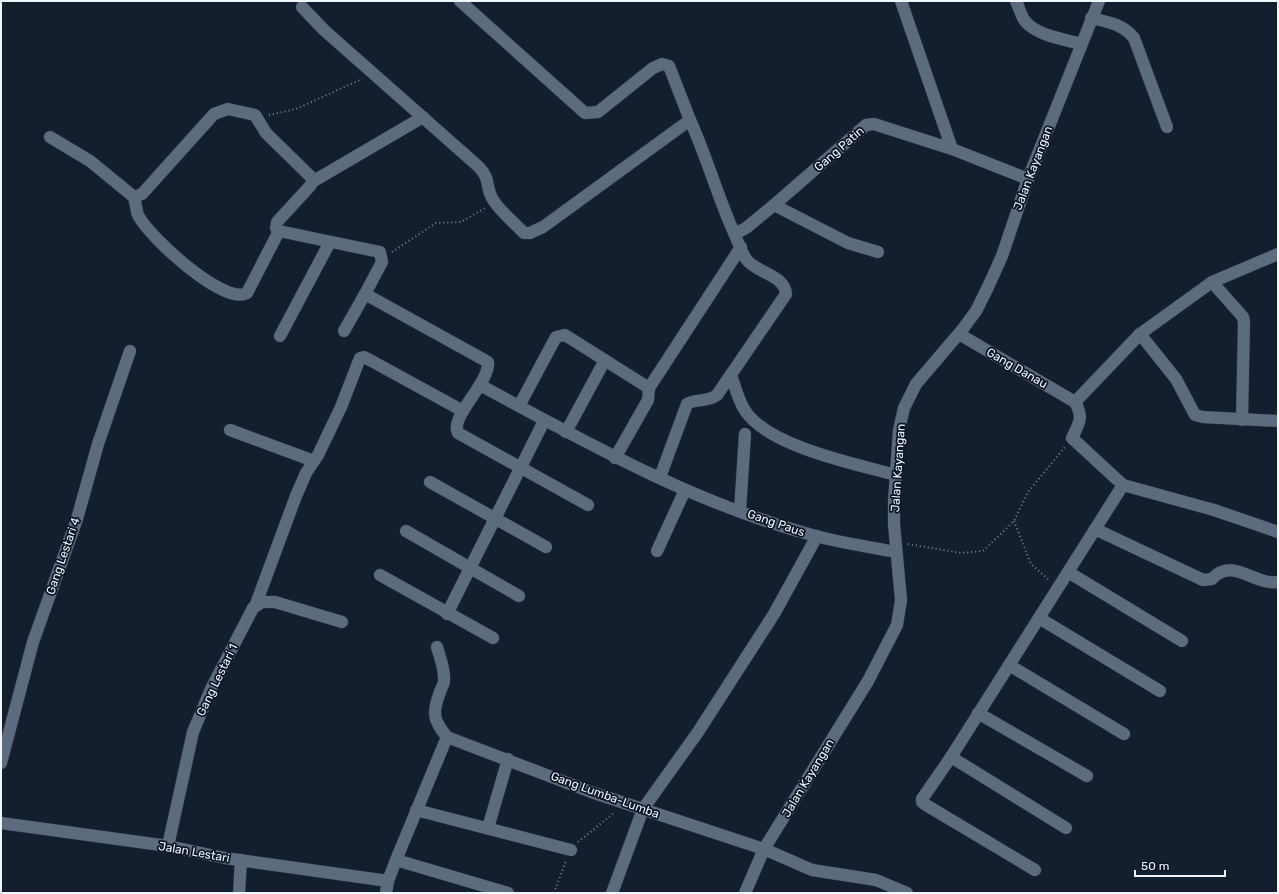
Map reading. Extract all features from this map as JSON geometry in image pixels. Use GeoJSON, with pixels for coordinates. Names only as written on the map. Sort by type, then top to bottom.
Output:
{"type":"FeatureCollection","features":[{"type":"Feature","properties":{"kind":"street"},"geometry":{"type":"LineString","coordinates":[[460,1],[585,113],[598,112],[653,68],[662,64],[669,66],[746,259],[753,266],[779,280],[785,288],[786,294],[717,395],[712,399],[693,401],[687,404],[660,477]]}},
{"type":"Feature","properties":{"kind":"street"},"geometry":{"type":"LineString","coordinates":[[901,1],[952,149]]}},
{"type":"Feature","properties":{"kind":"street"},"geometry":{"type":"LineString","coordinates":[[1016,1],[1025,21],[1032,28],[1052,36],[1081,44]]}},
{"type":"Feature","properties":{"kind":"street","name":"Jalan Kayangan"},"geometry":{"type":"LineString","coordinates":[[745,893],[764,849],[868,681],[890,642],[897,625],[900,612],[900,579],[896,547],[896,475],[899,430],[908,399],[926,370],[958,334],[976,310],[999,262],[1028,179],[1099,1]]}},
{"type":"Feature","properties":{"kind":"street"},"geometry":{"type":"LineString","coordinates":[[302,7],[311,18],[486,174],[489,191],[495,202],[524,233],[530,233],[543,227],[690,120]]}},
{"type":"Feature","properties":{"kind":"street"},"geometry":{"type":"LineString","coordinates":[[1092,18],[1120,26],[1128,31],[1134,38],[1168,127]]}},
{"type":"Feature","properties":{"kind":"street"},"geometry":{"type":"LineString","coordinates":[[134,197],[142,194],[214,114],[228,108],[255,115],[266,133],[312,176],[312,182]]}},
{"type":"Feature","properties":{"kind":"street"},"geometry":{"type":"LineString","coordinates":[[344,331],[365,294],[382,258],[380,252],[280,231],[276,228],[277,222],[311,185],[312,182],[423,117]]}},
{"type":"Feature","properties":{"kind":"street","name":"Gang Patin"},"geometry":{"type":"LineString","coordinates":[[735,234],[746,228],[774,205],[866,126],[874,124],[952,149],[1028,179]]}},
{"type":"Feature","properties":{"kind":"street"},"geometry":{"type":"LineString","coordinates":[[50,137],[90,161],[134,197],[138,215],[170,252],[198,275],[231,293],[241,295],[247,293],[280,231]]}},
{"type":"Feature","properties":{"kind":"street"},"geometry":{"type":"LineString","coordinates":[[774,205],[848,243],[878,252]]}},
{"type":"Feature","properties":{"kind":"street"},"geometry":{"type":"LineString","coordinates":[[280,336],[330,242]]}},
{"type":"Feature","properties":{"kind":"street"},"geometry":{"type":"LineString","coordinates":[[615,458],[648,400],[649,388],[741,247]]}},
{"type":"Feature","properties":{"kind":"street"},"geometry":{"type":"LineString","coordinates":[[1278,254],[1212,282],[1140,334],[1075,402],[1081,414],[1072,438],[1123,485],[1214,510],[1278,532]]}},
{"type":"Feature","properties":{"kind":"street"},"geometry":{"type":"LineString","coordinates":[[1212,282],[1243,317],[1242,420]]}},
{"type":"Feature","properties":{"kind":"street"},"geometry":{"type":"LineString","coordinates":[[365,294],[486,360],[488,367],[480,385],[463,411],[456,427],[458,433],[588,505]]}},
{"type":"Feature","properties":{"kind":"street","name":"Gang Danau"},"geometry":{"type":"LineString","coordinates":[[958,334],[1075,402]]}},
{"type":"Feature","properties":{"kind":"street"},"geometry":{"type":"LineString","coordinates":[[1140,334],[1176,379],[1195,415],[1203,418],[1278,421]]}},
{"type":"Feature","properties":{"kind":"street"},"geometry":{"type":"LineString","coordinates":[[519,406],[558,335],[565,335],[649,388]]}},
{"type":"Feature","properties":{"kind":"street","name":"Gang Lestari 4"},"geometry":{"type":"LineString","coordinates":[[1,763],[6,720],[77,519],[98,444],[130,351]]}},
{"type":"Feature","properties":{"kind":"street","name":"Gang Lestari 1"},"geometry":{"type":"LineString","coordinates":[[168,846],[193,732],[211,689],[256,604],[296,496],[306,473],[314,461],[343,402],[362,357],[463,411]]}},
{"type":"Feature","properties":{"kind":"street"},"geometry":{"type":"LineString","coordinates":[[566,432],[605,360]]}},
{"type":"Feature","properties":{"kind":"street"},"geometry":{"type":"LineString","coordinates":[[731,375],[744,410],[761,426],[795,445],[896,475]]}},
{"type":"Feature","properties":{"kind":"street","name":"Gang Paus"},"geometry":{"type":"LineString","coordinates":[[480,385],[544,421],[615,458],[660,477],[685,490],[817,536],[896,547]]}},
{"type":"Feature","properties":{"kind":"street"},"geometry":{"type":"LineString","coordinates":[[447,614],[544,421]]}},
{"type":"Feature","properties":{"kind":"street"},"geometry":{"type":"LineString","coordinates":[[230,430],[314,461]]}},
{"type":"Feature","properties":{"kind":"street"},"geometry":{"type":"LineString","coordinates":[[740,510],[745,434]]}},
{"type":"Feature","properties":{"kind":"street"},"geometry":{"type":"LineString","coordinates":[[430,482],[546,547]]}},
{"type":"Feature","properties":{"kind":"street"},"geometry":{"type":"LineString","coordinates":[[1035,870],[922,802],[922,797],[950,757],[1123,485]]}},
{"type":"Feature","properties":{"kind":"street"},"geometry":{"type":"LineString","coordinates":[[657,551],[685,490]]}},
{"type":"Feature","properties":{"kind":"street"},"geometry":{"type":"LineString","coordinates":[[1096,529],[1203,580],[1212,579],[1218,572],[1226,570],[1278,582]]}},
{"type":"Feature","properties":{"kind":"street"},"geometry":{"type":"LineString","coordinates":[[406,531],[519,596]]}},
{"type":"Feature","properties":{"kind":"street"},"geometry":{"type":"LineString","coordinates":[[612,893],[643,809],[698,732],[774,614],[817,536]]}},
{"type":"Feature","properties":{"kind":"street"},"geometry":{"type":"LineString","coordinates":[[1068,572],[1182,641]]}},
{"type":"Feature","properties":{"kind":"street"},"geometry":{"type":"LineString","coordinates":[[380,575],[447,614],[493,638]]}},
{"type":"Feature","properties":{"kind":"street"},"geometry":{"type":"LineString","coordinates":[[256,604],[262,602],[275,602],[342,622]]}},
{"type":"Feature","properties":{"kind":"street"},"geometry":{"type":"LineString","coordinates":[[1039,618],[1160,691]]}},
{"type":"Feature","properties":{"kind":"street"},"geometry":{"type":"LineString","coordinates":[[387,887],[416,810],[448,737],[439,726],[435,718],[436,705],[444,683],[437,647]]}},
{"type":"Feature","properties":{"kind":"street"},"geometry":{"type":"LineString","coordinates":[[1009,665],[1124,734]]}},
{"type":"Feature","properties":{"kind":"street"},"geometry":{"type":"LineString","coordinates":[[978,713],[1087,776]]}},
{"type":"Feature","properties":{"kind":"street","name":"Gang Lumba-Lumba"},"geometry":{"type":"LineString","coordinates":[[448,737],[591,792],[764,849],[812,870],[876,880],[906,893]]}},
{"type":"Feature","properties":{"kind":"street"},"geometry":{"type":"LineString","coordinates":[[950,757],[1066,828]]}},
{"type":"Feature","properties":{"kind":"street"},"geometry":{"type":"LineString","coordinates":[[488,828],[508,759]]}},
{"type":"Feature","properties":{"kind":"street"},"geometry":{"type":"LineString","coordinates":[[416,810],[571,850]]}},
{"type":"Feature","properties":{"kind":"street","name":"Jalan Lestari"},"geometry":{"type":"LineString","coordinates":[[1,823],[168,846],[387,887]]}},
{"type":"Feature","properties":{"kind":"street"},"geometry":{"type":"LineString","coordinates":[[239,893],[241,860]]}},
{"type":"Feature","properties":{"kind":"street"},"geometry":{"type":"LineString","coordinates":[[396,860],[508,893]]}},
{"type":"Feature","properties":{"kind":"path"},"geometry":{"type":"LineString","coordinates":[[255,115],[280,113],[296,109],[374,74]]}},
{"type":"Feature","properties":{"kind":"path"},"geometry":{"type":"LineString","coordinates":[[382,258],[436,224],[461,222],[495,202]]}},
{"type":"Feature","properties":{"kind":"path"},"geometry":{"type":"LineString","coordinates":[[896,547],[960,553],[983,551],[1014,521],[1028,492],[1072,438]]}},
{"type":"Feature","properties":{"kind":"path"},"geometry":{"type":"LineString","coordinates":[[1014,521],[1031,564],[1045,577],[1060,586]]}},
{"type":"Feature","properties":{"kind":"path"},"geometry":{"type":"LineString","coordinates":[[554,893],[571,850],[585,835],[627,804]]}}]}
